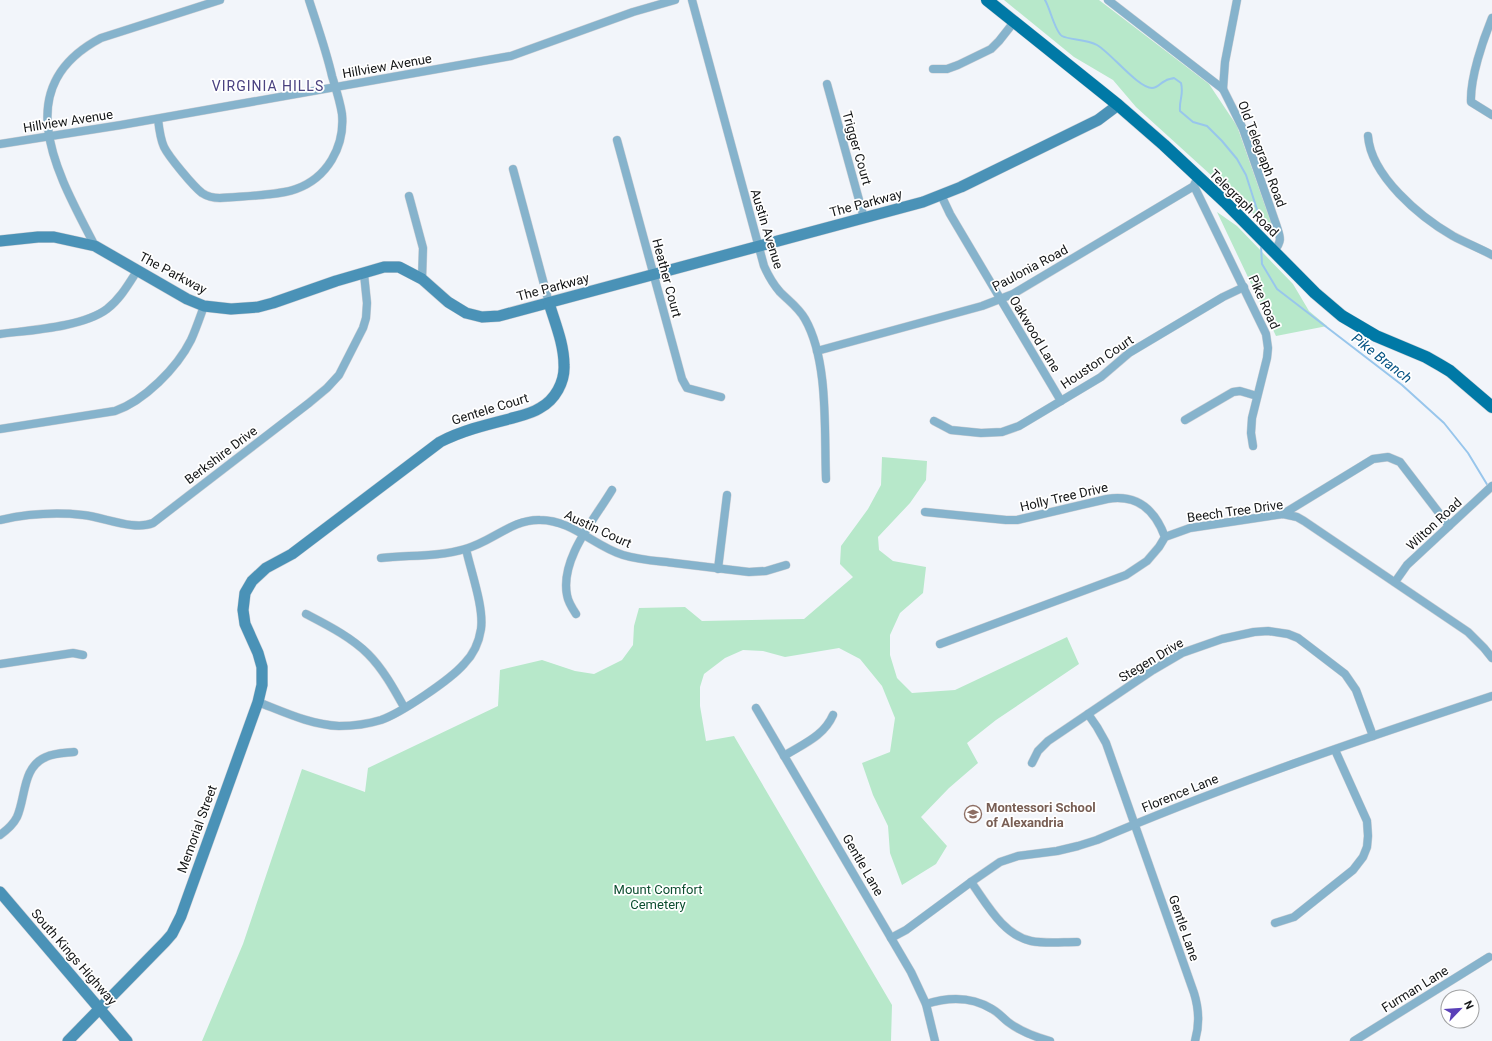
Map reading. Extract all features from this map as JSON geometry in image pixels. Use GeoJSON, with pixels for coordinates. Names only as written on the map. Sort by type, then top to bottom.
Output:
{"type":"FeatureCollection","features":[{"type":"Feature","properties":{"kind":"main road","name":"Telegraph Road"},"geometry":{"type":"LineString","coordinates":[[987,0],[1118,105],[1164,145],[1195,181],[1225,202],[1315,293],[1342,316],[1376,336],[1421,355],[1440,365],[1456,376],[1492,407]]}},
{"type":"Feature","properties":{"kind":"street"},"geometry":{"type":"LineString","coordinates":[[94,246],[60,176],[52,151],[47,110],[50,93],[63,69],[80,51],[92,43],[114,33],[220,0]]}},
{"type":"Feature","properties":{"kind":"street"},"geometry":{"type":"LineString","coordinates":[[158,119],[162,139],[168,153],[197,188],[204,194],[211,197],[220,198],[286,192],[297,189],[313,180],[326,168],[336,152],[341,137],[342,120],[336,87],[309,0]]}},
{"type":"Feature","properties":{"kind":"street","name":"Hillview Avenue"},"geometry":{"type":"LineString","coordinates":[[0,144],[158,119],[511,56],[633,12],[675,0]]}},
{"type":"Feature","properties":{"kind":"street","name":"Austin Avenue"},"geometry":{"type":"LineString","coordinates":[[692,0],[758,246],[767,274],[780,292],[805,318],[817,351],[822,381],[826,479]]}},
{"type":"Feature","properties":{"kind":"street","name":"Old Telegraph Road"},"geometry":{"type":"LineString","coordinates":[[1108,0],[1223,89],[1242,129],[1279,231],[1280,243],[1274,251]]}},
{"type":"Feature","properties":{"kind":"street"},"geometry":{"type":"LineString","coordinates":[[1223,89],[1225,62],[1238,0]]}},
{"type":"Feature","properties":{"kind":"street"},"geometry":{"type":"LineString","coordinates":[[1492,18],[1485,35],[1471,91],[1471,102],[1492,115]]}},
{"type":"Feature","properties":{"kind":"street"},"geometry":{"type":"LineString","coordinates":[[932,69],[947,69],[991,48],[999,41],[1014,22]]}},
{"type":"Feature","properties":{"kind":"street","name":"Trigger Court"},"geometry":{"type":"LineString","coordinates":[[826,84],[864,218]]}},
{"type":"Feature","properties":{"kind":"street","name":"The Parkway"},"geometry":{"type":"LineString","coordinates":[[0,242],[38,237],[54,237],[94,246],[187,299],[204,306],[231,309],[258,307],[384,267],[399,267],[422,279],[454,306],[466,313],[477,316],[499,316],[923,202],[979,178],[1098,120],[1118,105]]}},
{"type":"Feature","properties":{"kind":"street"},"geometry":{"type":"LineString","coordinates":[[1368,136],[1376,162],[1405,199],[1446,231],[1492,255]]}},
{"type":"Feature","properties":{"kind":"street","name":"Heather Court"},"geometry":{"type":"LineString","coordinates":[[617,140],[682,379],[687,388],[721,397]]}},
{"type":"Feature","properties":{"kind":"street","name":"Gentele Court"},"geometry":{"type":"LineString","coordinates":[[246,590],[260,573],[292,554],[440,442],[466,431],[531,413],[541,408],[554,397],[561,385],[564,366],[562,347],[513,169]]}},
{"type":"Feature","properties":{"kind":"street","name":"Pike Road"},"geometry":{"type":"LineString","coordinates":[[1195,181],[1263,326],[1268,341],[1267,358],[1251,425],[1253,446]]}},
{"type":"Feature","properties":{"kind":"street","name":"Paulonia Road"},"geometry":{"type":"LineString","coordinates":[[817,351],[982,306],[1013,294],[1195,181]]}},
{"type":"Feature","properties":{"kind":"street","name":"Oakwood Lane"},"geometry":{"type":"LineString","coordinates":[[941,195],[950,214],[1060,401]]}},
{"type":"Feature","properties":{"kind":"street"},"geometry":{"type":"LineString","coordinates":[[409,196],[423,248],[422,279]]}},
{"type":"Feature","properties":{"kind":"street"},"geometry":{"type":"LineString","coordinates":[[0,334],[76,323],[94,317],[115,302],[137,270]]}},
{"type":"Feature","properties":{"kind":"street","name":"Berkshire Drive"},"geometry":{"type":"LineString","coordinates":[[0,520],[22,516],[68,514],[98,517],[136,525],[148,525],[309,403],[334,382],[344,366],[366,318],[368,303],[364,274]]}},
{"type":"Feature","properties":{"kind":"street","name":"Houston Court"},"geometry":{"type":"LineString","coordinates":[[934,421],[948,429],[981,433],[997,432],[1019,426],[1101,377],[1129,353],[1224,297],[1244,287]]}},
{"type":"Feature","properties":{"kind":"street"},"geometry":{"type":"LineString","coordinates":[[0,429],[115,411],[134,402],[152,389],[185,351],[194,333],[204,306]]}},
{"type":"Feature","properties":{"kind":"street"},"geometry":{"type":"LineString","coordinates":[[1185,420],[1233,392],[1240,391],[1257,396]]}},
{"type":"Feature","properties":{"kind":"street"},"geometry":{"type":"LineString","coordinates":[[1283,514],[1374,459],[1388,456],[1400,462],[1449,526]]}},
{"type":"Feature","properties":{"kind":"street","name":"Wilton Road"},"geometry":{"type":"LineString","coordinates":[[1395,582],[1404,568],[1492,486]]}},
{"type":"Feature","properties":{"kind":"street"},"geometry":{"type":"LineString","coordinates":[[576,614],[569,604],[567,596],[566,577],[570,561],[584,534],[612,490]]}},
{"type":"Feature","properties":{"kind":"street"},"geometry":{"type":"LineString","coordinates":[[718,569],[727,495]]}},
{"type":"Feature","properties":{"kind":"street","name":"Holly Tree Drive"},"geometry":{"type":"LineString","coordinates":[[925,512],[1017,520],[1107,499],[1122,498],[1140,503],[1149,510],[1160,523],[1165,537]]}},
{"type":"Feature","properties":{"kind":"street","name":"Beech Tree Drive"},"geometry":{"type":"LineString","coordinates":[[1165,537],[1200,526],[1283,514],[1297,517],[1468,632],[1492,658]]}},
{"type":"Feature","properties":{"kind":"street","name":"Austin Court"},"geometry":{"type":"LineString","coordinates":[[381,558],[450,552],[466,549],[487,540],[513,525],[534,520],[555,522],[573,528],[614,552],[624,556],[718,569],[758,572],[786,565]]}},
{"type":"Feature","properties":{"kind":"street"},"geometry":{"type":"LineString","coordinates":[[940,644],[1126,575],[1146,561],[1159,547],[1165,537]]}},
{"type":"Feature","properties":{"kind":"street"},"geometry":{"type":"LineString","coordinates":[[258,702],[311,722],[339,726],[359,725],[377,721],[389,716],[458,670],[469,658],[477,644],[481,628],[481,613],[466,549]]}},
{"type":"Feature","properties":{"kind":"street","name":"Memorial Street"},"geometry":{"type":"LineString","coordinates":[[68,1041],[165,942],[176,928],[181,916],[258,702],[262,685],[262,667],[258,653],[247,630],[243,617],[243,601],[246,590]]}},
{"type":"Feature","properties":{"kind":"street"},"geometry":{"type":"LineString","coordinates":[[306,614],[354,643],[367,653],[383,672],[404,707]]}},
{"type":"Feature","properties":{"kind":"street","name":"Stegen Drive"},"geometry":{"type":"LineString","coordinates":[[1032,763],[1038,751],[1048,741],[1153,670],[1182,653],[1210,643],[1254,632],[1278,632],[1298,638],[1345,674],[1356,690],[1373,736]]}},
{"type":"Feature","properties":{"kind":"street"},"geometry":{"type":"LineString","coordinates":[[0,664],[73,653],[83,655]]}},
{"type":"Feature","properties":{"kind":"street","name":"Florence Lane"},"geometry":{"type":"LineString","coordinates":[[892,938],[919,921],[993,867],[1010,859],[1024,855],[1056,851],[1097,840],[1222,789],[1492,696]]}},
{"type":"Feature","properties":{"kind":"street","name":"Gentle Lane"},"geometry":{"type":"LineString","coordinates":[[756,708],[911,972],[926,1004],[935,1041]]}},
{"type":"Feature","properties":{"kind":"street","name":"Gentle Lane"},"geometry":{"type":"LineString","coordinates":[[1088,714],[1098,726],[1106,743],[1194,993],[1199,1015],[1199,1025],[1195,1041]]}},
{"type":"Feature","properties":{"kind":"street"},"geometry":{"type":"LineString","coordinates":[[784,756],[820,734],[829,724],[833,715]]}},
{"type":"Feature","properties":{"kind":"street"},"geometry":{"type":"LineString","coordinates":[[1275,923],[1294,917],[1353,870],[1363,858],[1367,847],[1367,821],[1335,750]]}},
{"type":"Feature","properties":{"kind":"street"},"geometry":{"type":"LineString","coordinates":[[0,835],[12,824],[16,817],[28,776],[34,765],[47,756],[74,752]]}},
{"type":"Feature","properties":{"kind":"street"},"geometry":{"type":"LineString","coordinates":[[971,882],[1003,925],[1016,936],[1032,942],[1077,942]]}},
{"type":"Feature","properties":{"kind":"street","name":"South Kings Highway"},"geometry":{"type":"LineString","coordinates":[[0,892],[127,1041]]}},
{"type":"Feature","properties":{"kind":"street","name":"Furman Lane"},"geometry":{"type":"LineString","coordinates":[[1354,1041],[1489,957]]}},
{"type":"Feature","properties":{"kind":"street"},"geometry":{"type":"LineString","coordinates":[[926,1004],[950,998],[973,1001],[992,1009],[1022,1031],[1050,1041]]}},
{"type":"Feature","properties":{"kind":"green space"},"geometry":{"type":"Polygon","coordinates":[[[1004,0],[1099,0],[1209,84],[1237,126],[1266,208],[1278,236],[1136,107],[1113,80],[1074,57],[1004,0]]]}},
{"type":"Feature","properties":{"kind":"green space"},"geometry":{"type":"Polygon","coordinates":[[[1217,212],[1237,226],[1293,284],[1309,311],[1327,326],[1276,336],[1217,212]]]}},
{"type":"Feature","properties":{"kind":"green space","name":"Mount Comfort Cemetery"},"geometry":{"type":"Polygon","coordinates":[[[882,457],[927,461],[926,480],[910,503],[878,537],[879,550],[893,561],[926,567],[923,593],[900,613],[890,635],[890,655],[897,678],[912,693],[955,690],[1067,637],[1079,664],[996,720],[967,743],[978,763],[949,788],[921,817],[947,846],[936,864],[902,885],[890,853],[888,826],[873,795],[862,763],[890,752],[895,718],[882,686],[860,659],[839,648],[785,657],[763,651],[743,650],[725,658],[704,674],[700,687],[700,706],[706,741],[734,736],[892,1005],[891,1041],[202,1041],[243,944],[302,769],[365,792],[368,768],[498,706],[500,670],[542,660],[575,671],[594,674],[622,660],[633,645],[634,626],[639,608],[685,607],[702,621],[804,619],[853,577],[840,564],[841,546],[868,509],[881,485],[882,457]]]}},
{"type":"Feature","properties":{"kind":"waterway","name":"Pike Branch"},"geometry":{"type":"LineString","coordinates":[[1045,0],[1057,30],[1062,36],[1097,45],[1110,55],[1132,77],[1146,86],[1154,88],[1167,80],[1174,78],[1181,83],[1182,91],[1180,111],[1193,122],[1207,126],[1237,159],[1246,175],[1260,219],[1260,227]]}},
{"type":"Feature","properties":{"kind":"waterway","name":"Pike Branch"},"geometry":{"type":"LineString","coordinates":[[1261,246],[1262,264],[1277,289],[1402,385],[1444,423],[1468,453],[1488,486]]}},
{"type":"Feature","properties":{"kind":"place","name":"Montessori School of Alexandria"},"geometry":{"type":"Point","coordinates":[973,814]}},
{"type":"Feature","properties":{"kind":"district","name":"VIRGINIA HILLS"},"geometry":{"type":"Point","coordinates":[268,86]}}]}
